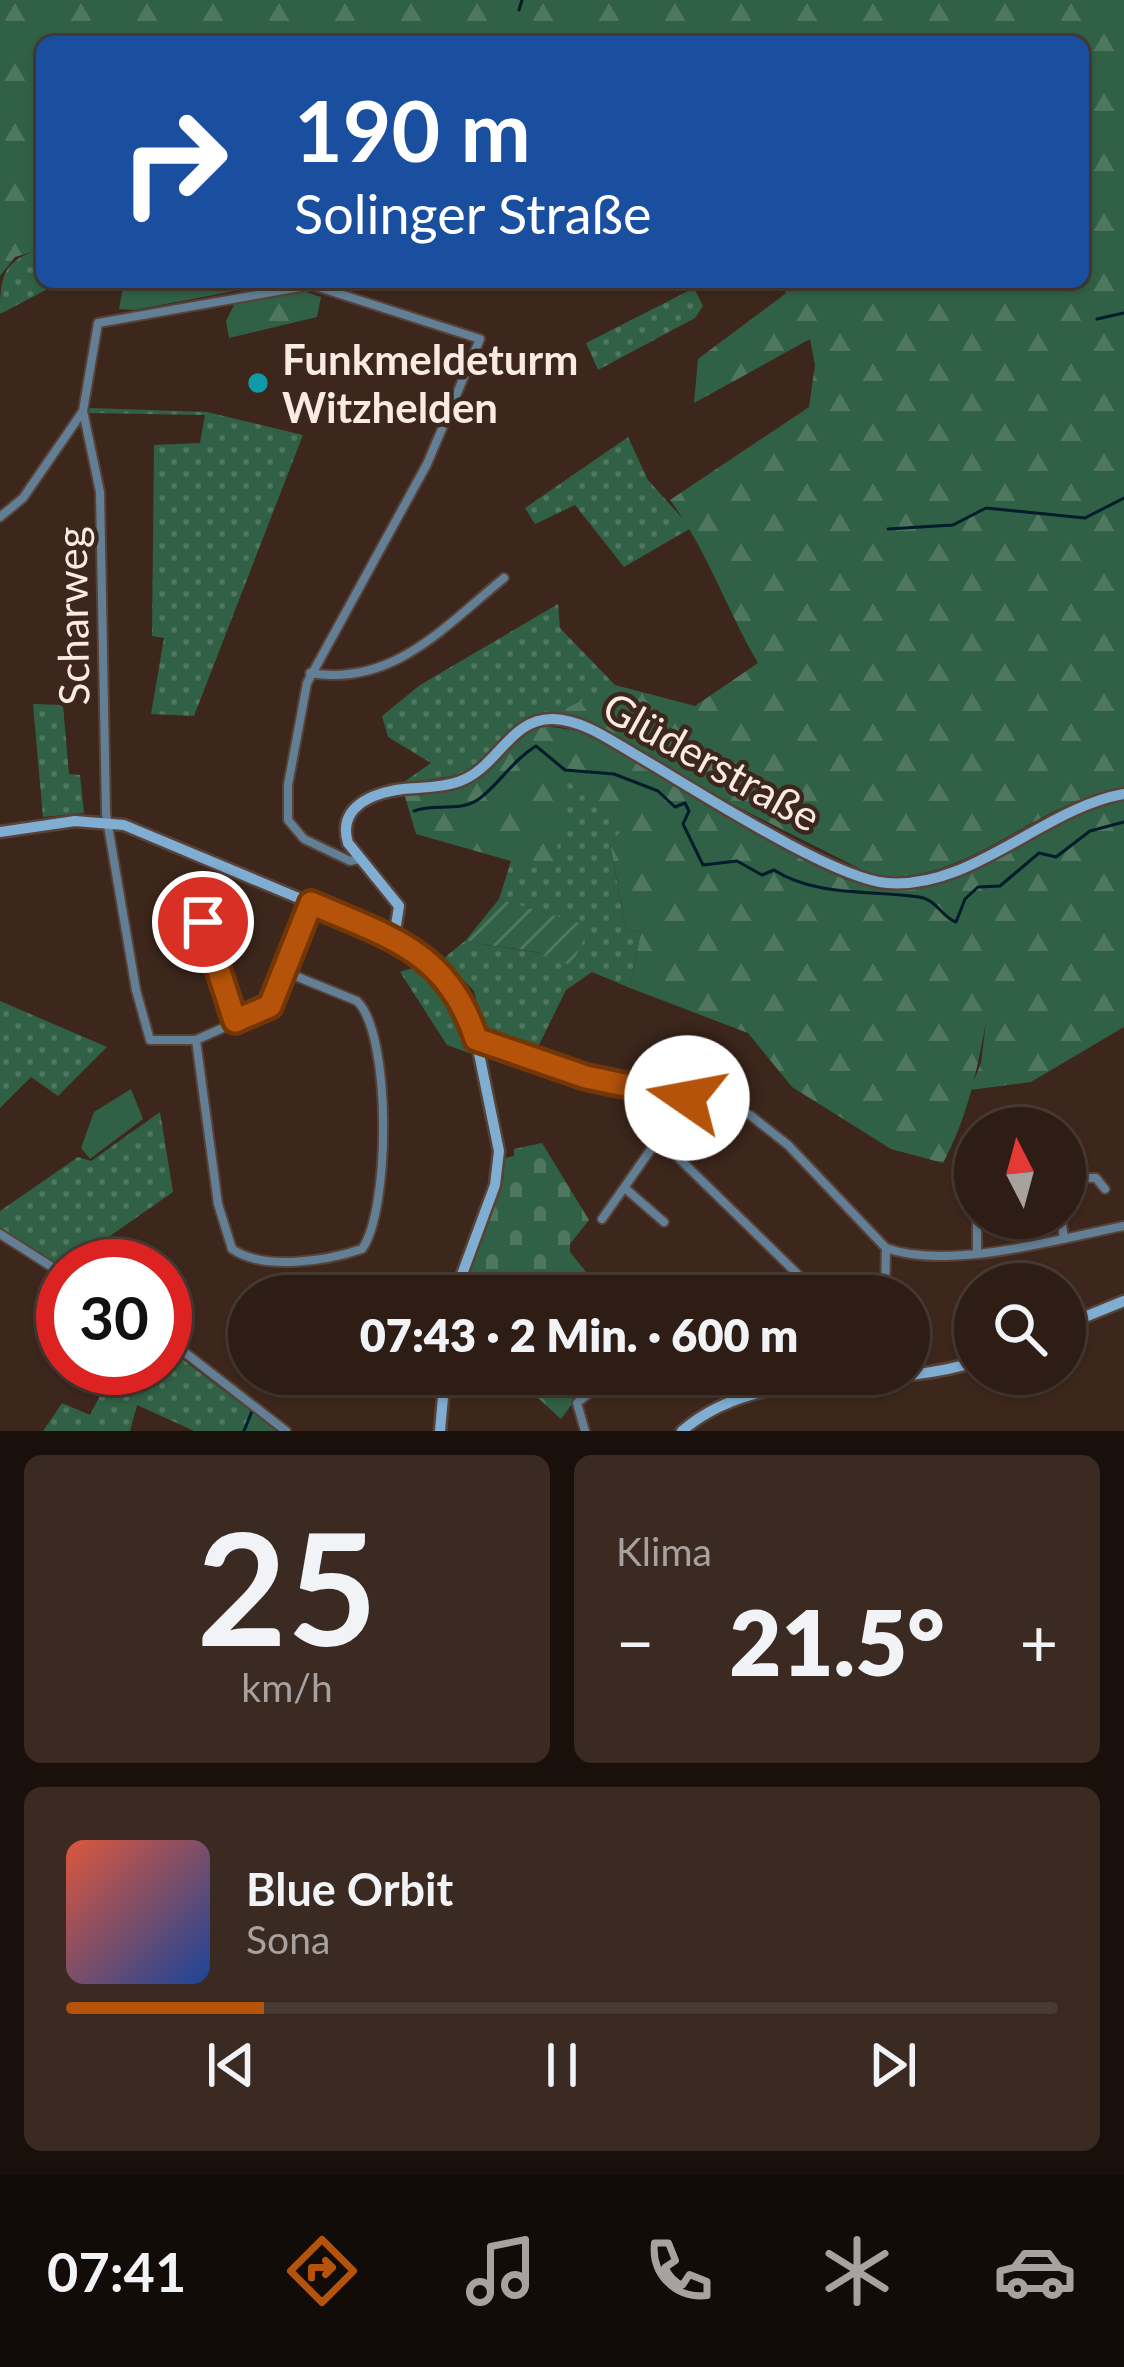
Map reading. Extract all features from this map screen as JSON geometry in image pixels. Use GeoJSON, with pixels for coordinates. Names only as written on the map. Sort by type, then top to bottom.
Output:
{"type":"FeatureCollection","features":[{"type":"Feature","properties":{"kind":"main road","name":"Glüderstraße"},"geometry":{"type":"LineString","coordinates":[[359,860],[345,831],[357,805],[379,794],[465,779],[521,728],[548,719],[589,728],[832,864],[889,883],[954,868],[1076,808],[1124,794]]}},
{"type":"Feature","properties":{"kind":"main road"},"geometry":{"type":"LineString","coordinates":[[0,832],[109,821],[394,938],[444,974],[459,994],[476,1039],[494,1118],[498,1169],[461,1275]]}},
{"type":"Feature","properties":{"kind":"main road"},"geometry":{"type":"LineString","coordinates":[[359,860],[399,906],[394,938]]}},
{"type":"Feature","properties":{"kind":"main road"},"geometry":{"type":"LineString","coordinates":[[1086,1316],[1124,1301]]}},
{"type":"Feature","properties":{"kind":"main road"},"geometry":{"type":"LineString","coordinates":[[440,1431],[443,1395]]}},
{"type":"Feature","properties":{"kind":"main road"},"geometry":{"type":"LineString","coordinates":[[682,1431],[711,1409],[747,1395]]}},
{"type":"Feature","properties":{"kind":"street","name":"Scharweg"},"geometry":{"type":"LineString","coordinates":[[196,1040],[150,1040],[136,990],[109,821],[100,492],[83,411],[98,323],[290,288]]}},
{"type":"Feature","properties":{"kind":"street","name":"Scharweg"},"geometry":{"type":"LineString","coordinates":[[310,673],[427,464],[481,339],[324,288]]}},
{"type":"Feature","properties":{"kind":"street","name":"Scharweg"},"geometry":{"type":"LineString","coordinates":[[0,517],[23,498],[83,411]]}},
{"type":"Feature","properties":{"kind":"street"},"geometry":{"type":"LineString","coordinates":[[359,860],[350,861],[304,839],[288,820],[288,785],[310,673],[349,678],[395,665],[504,578]]}},
{"type":"Feature","properties":{"kind":"street"},"geometry":{"type":"LineString","coordinates":[[202,883],[208,949],[235,1021]]}},
{"type":"Feature","properties":{"kind":"street"},"geometry":{"type":"LineString","coordinates":[[283,971],[357,1001],[376,1039],[383,1085],[381,1159],[368,1241],[348,1254],[267,1259],[232,1249],[216,1189],[196,1040],[270,1006],[283,971],[311,903]]}},
{"type":"Feature","properties":{"kind":"street"},"geometry":{"type":"LineString","coordinates":[[476,1039],[586,1077],[687,1098],[763,1122],[886,1248],[927,1255],[1064,1239]]}},
{"type":"Feature","properties":{"kind":"street"},"geometry":{"type":"LineString","coordinates":[[602,1219],[687,1098]]}},
{"type":"Feature","properties":{"kind":"street"},"geometry":{"type":"LineString","coordinates":[[658,1138],[798,1275]]}},
{"type":"Feature","properties":{"kind":"street"},"geometry":{"type":"LineString","coordinates":[[1086,1178],[1096,1178],[1105,1190]]}},
{"type":"Feature","properties":{"kind":"street"},"geometry":{"type":"LineString","coordinates":[[626,1189],[664,1222]]}},
{"type":"Feature","properties":{"kind":"street"},"geometry":{"type":"LineString","coordinates":[[1086,1234],[1124,1226]]}},
{"type":"Feature","properties":{"kind":"street"},"geometry":{"type":"LineString","coordinates":[[0,1234],[36,1257]]}},
{"type":"Feature","properties":{"kind":"street"},"geometry":{"type":"LineString","coordinates":[[977,1239],[977,1251]]}},
{"type":"Feature","properties":{"kind":"street"},"geometry":{"type":"LineString","coordinates":[[885,1275],[886,1248]]}},
{"type":"Feature","properties":{"kind":"street"},"geometry":{"type":"LineString","coordinates":[[192,1358],[286,1431]]}},
{"type":"Feature","properties":{"kind":"street"},"geometry":{"type":"LineString","coordinates":[[585,1431],[577,1403],[587,1395]]}},
{"type":"Feature","properties":{"kind":"green space"},"geometry":{"type":"Polygon","coordinates":[[[0,0],[1124,0],[1124,788],[1061,808],[941,868],[908,876],[874,876],[554,714],[615,685],[695,706],[758,663],[670,500],[809,407],[815,365],[810,339],[694,403],[698,359],[785,294],[786,288],[1089,288],[1089,36],[36,36],[36,251],[15,257],[0,276],[0,0]]]}},
{"type":"Feature","properties":{"kind":"green space"},"geometry":{"type":"Polygon","coordinates":[[[36,251],[36,288],[50,288],[0,314],[3,279],[19,258],[36,251]]]}},
{"type":"Feature","properties":{"kind":"green space"},"geometry":{"type":"Polygon","coordinates":[[[123,288],[250,288],[134,310],[119,309],[123,288]]]}},
{"type":"Feature","properties":{"kind":"green space"},"geometry":{"type":"Polygon","coordinates":[[[694,288],[703,306],[695,318],[598,370],[586,343],[694,288]]]}},
{"type":"Feature","properties":{"kind":"green space"},"geometry":{"type":"Polygon","coordinates":[[[300,290],[321,297],[317,317],[229,338],[226,321],[236,301],[300,290]]]}},
{"type":"Feature","properties":{"kind":"green space"},"geometry":{"type":"Polygon","coordinates":[[[90,408],[207,412],[303,435],[194,716],[151,714],[164,638],[152,636],[154,445],[200,443],[205,415],[89,413],[90,408]]]}},
{"type":"Feature","properties":{"kind":"green space"},"geometry":{"type":"Polygon","coordinates":[[[628,437],[648,480],[691,528],[624,567],[575,505],[535,524],[525,508],[628,437]]]}},
{"type":"Feature","properties":{"kind":"green space"},"geometry":{"type":"Polygon","coordinates":[[[558,604],[560,628],[615,685],[496,748],[465,774],[401,784],[431,763],[388,737],[382,716],[420,685],[558,604]]]}},
{"type":"Feature","properties":{"kind":"green space"},"geometry":{"type":"Polygon","coordinates":[[[33,704],[63,705],[69,774],[80,775],[84,813],[43,817],[33,704]]]}},
{"type":"Feature","properties":{"kind":"green space"},"geometry":{"type":"Polygon","coordinates":[[[538,725],[585,732],[844,879],[887,887],[924,886],[958,876],[1052,827],[1124,800],[1124,1027],[1031,1082],[971,1090],[966,1107],[954,1107],[954,1140],[943,1163],[891,1149],[792,1087],[748,1033],[630,988],[641,932],[626,929],[610,844],[620,832],[568,780],[553,873],[416,834],[404,793],[467,783],[538,725]]]}},
{"type":"Feature","properties":{"kind":"green space"},"geometry":{"type":"Polygon","coordinates":[[[567,779],[621,832],[610,845],[626,929],[641,932],[630,988],[592,972],[566,990],[536,1051],[483,1029],[474,991],[443,959],[466,940],[571,965],[589,926],[499,899],[511,861],[553,872],[567,779]]]}},
{"type":"Feature","properties":{"kind":"green space"},"geometry":{"type":"Polygon","coordinates":[[[499,899],[590,926],[571,966],[532,951],[466,940],[499,899]]]}},
{"type":"Feature","properties":{"kind":"green space"},"geometry":{"type":"Polygon","coordinates":[[[416,967],[453,1004],[472,1054],[447,1045],[400,972],[416,967]]]}},
{"type":"Feature","properties":{"kind":"green space"},"geometry":{"type":"Polygon","coordinates":[[[0,1001],[107,1047],[58,1096],[31,1077],[0,1108],[0,1001]]]}},
{"type":"Feature","properties":{"kind":"green space"},"geometry":{"type":"Polygon","coordinates":[[[131,1089],[143,1119],[90,1159],[81,1148],[94,1112],[131,1089]]]}},
{"type":"Feature","properties":{"kind":"green space"},"geometry":{"type":"Polygon","coordinates":[[[160,1112],[173,1192],[106,1239],[36,1239],[36,1253],[0,1229],[0,1211],[78,1157],[91,1161],[160,1112]]]}},
{"type":"Feature","properties":{"kind":"green space"},"geometry":{"type":"Polygon","coordinates":[[[542,1143],[589,1220],[570,1244],[570,1252],[588,1275],[470,1275],[503,1182],[505,1158],[514,1156],[514,1149],[542,1143]]]}},
{"type":"Feature","properties":{"kind":"green space"},"geometry":{"type":"Polygon","coordinates":[[[192,1366],[277,1431],[194,1431],[137,1405],[130,1431],[43,1431],[62,1403],[90,1415],[100,1395],[192,1395],[192,1366]]]}},
{"type":"Feature","properties":{"kind":"green space"},"geometry":{"type":"Polygon","coordinates":[[[535,1395],[579,1395],[561,1419],[535,1395]]]}},
{"type":"Feature","properties":{"kind":"waterway"},"geometry":{"type":"LineString","coordinates":[[519,10],[522,0]]}},
{"type":"Feature","properties":{"kind":"waterway"},"geometry":{"type":"LineString","coordinates":[[1097,319],[1124,313]]}},
{"type":"Feature","properties":{"kind":"waterway"},"geometry":{"type":"LineString","coordinates":[[888,529],[953,525],[986,508],[1085,518],[1124,498]]}},
{"type":"Feature","properties":{"kind":"waterway"},"geometry":{"type":"LineString","coordinates":[[414,811],[471,803],[536,746],[565,770],[614,774],[658,791],[675,807],[685,803],[689,811],[683,824],[703,865],[737,861],[762,875],[774,870],[826,889],[919,897],[956,922],[965,899],[978,887],[1000,886],[1039,853],[1056,857],[1090,831],[1124,822]]}},
{"type":"Feature","properties":{"kind":"waterway"},"geometry":{"type":"LineString","coordinates":[[244,1431],[252,1411]]}},
{"type":"Feature","properties":{"kind":"place","name":"Funkmeldeturm Witzhelden"},"geometry":{"type":"Point","coordinates":[258,383]}},
{"type":"Feature","properties":{"kind":"route"},"geometry":{"type":"LineString","coordinates":[[203,922],[235,1021],[270,1006],[311,903],[394,938],[425,958],[459,994],[476,1039],[586,1077],[687,1098]]}}]}
